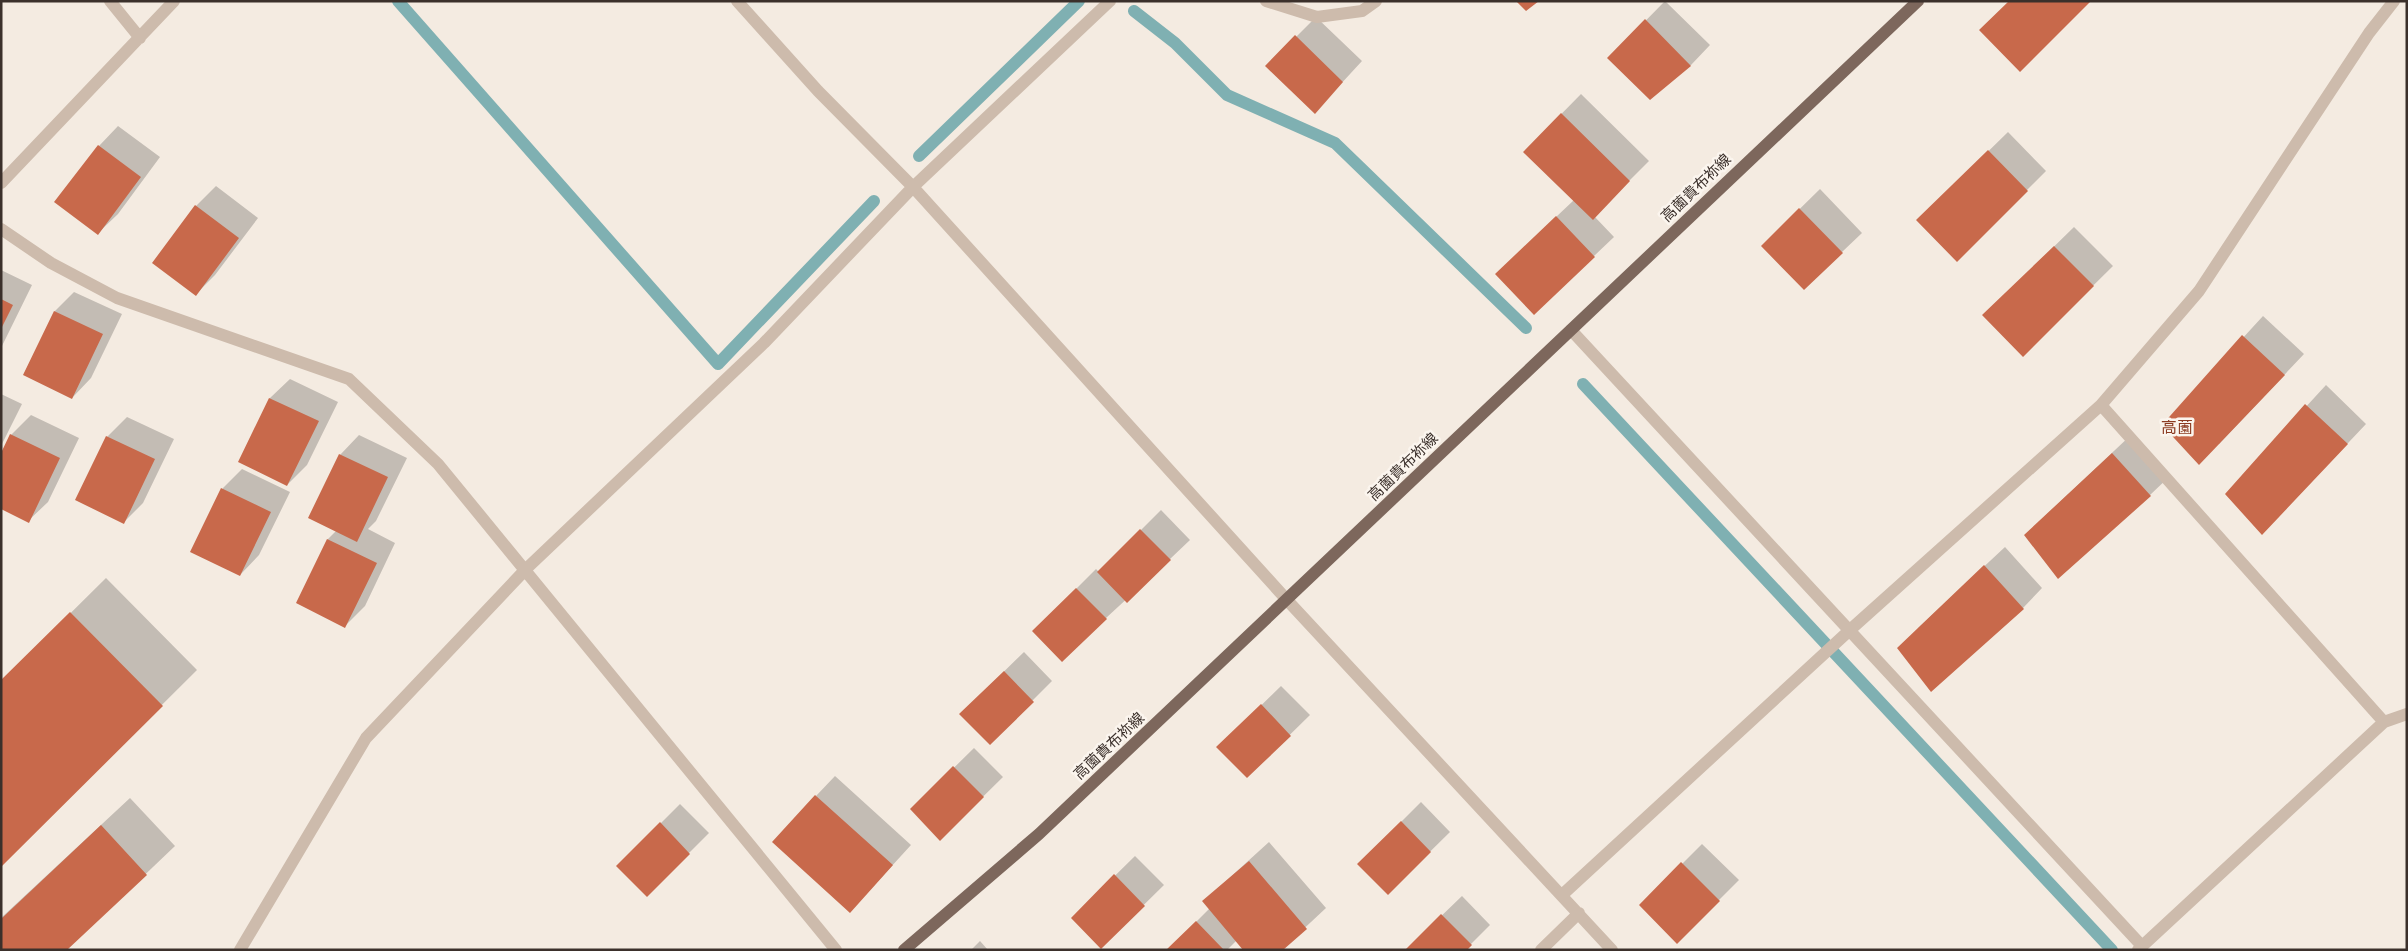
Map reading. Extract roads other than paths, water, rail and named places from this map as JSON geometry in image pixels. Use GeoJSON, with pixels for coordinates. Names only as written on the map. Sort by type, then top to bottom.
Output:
{"type":"FeatureCollection","features":[{"type":"Feature","properties":{"kind":"main road","name":"高薗貴布祢線"},"geometry":{"type":"LineString","coordinates":[[904,950],[1039,834],[1918,1]]}},
{"type":"Feature","properties":{"kind":"street"},"geometry":{"type":"LineString","coordinates":[[110,1],[140,38]]}},
{"type":"Feature","properties":{"kind":"street"},"geometry":{"type":"LineString","coordinates":[[1,183],[174,1]]}},
{"type":"Feature","properties":{"kind":"street"},"geometry":{"type":"LineString","coordinates":[[737,1],[818,91],[913,187],[1287,600],[1612,950]]}},
{"type":"Feature","properties":{"kind":"street"},"geometry":{"type":"LineString","coordinates":[[240,950],[366,738],[526,569],[764,343],[913,187],[1110,1]]}},
{"type":"Feature","properties":{"kind":"street"},"geometry":{"type":"LineString","coordinates":[[1266,1],[1317,17],[1362,12],[1376,1]]}},
{"type":"Feature","properties":{"kind":"street"},"geometry":{"type":"LineString","coordinates":[[1562,894],[2101,405],[2199,291],[2369,33],[2394,1]]}},
{"type":"Feature","properties":{"kind":"street"},"geometry":{"type":"LineString","coordinates":[[1,229],[51,263],[117,298],[349,379],[438,464],[526,569],[836,950]]}},
{"type":"Feature","properties":{"kind":"street"},"geometry":{"type":"LineString","coordinates":[[1571,330],[2140,948],[2384,722],[2407,714]]}},
{"type":"Feature","properties":{"kind":"street"},"geometry":{"type":"LineString","coordinates":[[2101,405],[2384,722]]}},
{"type":"Feature","properties":{"kind":"street"},"geometry":{"type":"LineString","coordinates":[[1541,950],[1579,913]]}},
{"type":"Feature","properties":{"kind":"waterway"},"geometry":{"type":"LineString","coordinates":[[398,1],[718,364],[874,201]]}},
{"type":"Feature","properties":{"kind":"waterway"},"geometry":{"type":"LineString","coordinates":[[919,156],[1079,1]]}},
{"type":"Feature","properties":{"kind":"waterway"},"geometry":{"type":"LineString","coordinates":[[1134,11],[1175,43],[1227,95],[1335,143],[1526,328]]}},
{"type":"Feature","properties":{"kind":"waterway"},"geometry":{"type":"LineString","coordinates":[[1583,384],[2112,950]]}},
{"type":"Feature","properties":{"kind":"district","name":"高薗"},"geometry":{"type":"Point","coordinates":[2177,427]}}]}
